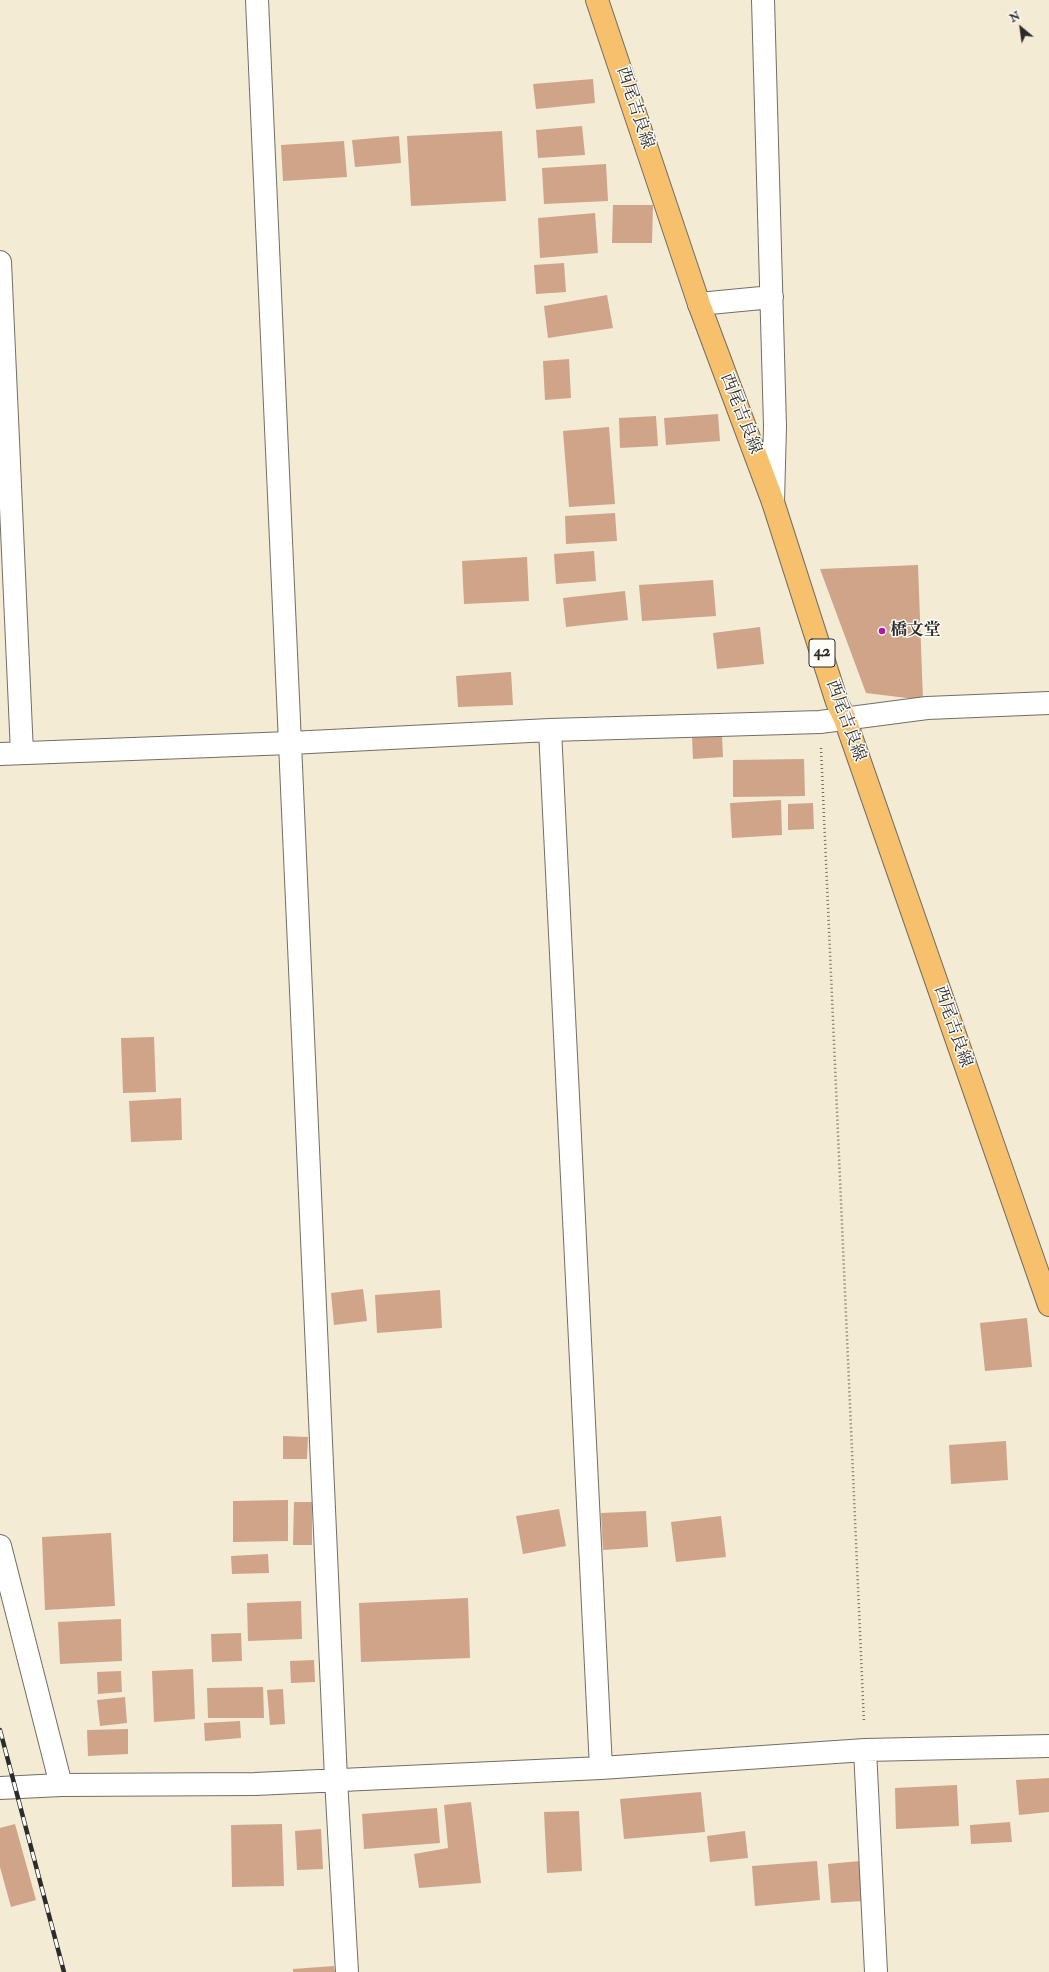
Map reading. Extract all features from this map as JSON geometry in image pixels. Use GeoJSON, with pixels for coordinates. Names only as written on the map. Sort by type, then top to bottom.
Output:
{"type":"FeatureCollection","features":[{"type":"Feature","properties":{"kind":"main road","name":"西尾吉良線"},"geometry":{"type":"LineString","coordinates":[[597,0],[699,304],[773,502],[837,702],[845,719],[1049,1304]]}},
{"type":"Feature","properties":{"kind":"street"},"geometry":{"type":"LineString","coordinates":[[258,0],[336,1779],[347,1972]]}},
{"type":"Feature","properties":{"kind":"street"},"geometry":{"type":"LineString","coordinates":[[763,0],[775,426],[773,502]]}},
{"type":"Feature","properties":{"kind":"street"},"geometry":{"type":"LineString","coordinates":[[0,262],[22,753]]}},
{"type":"Feature","properties":{"kind":"street"},"geometry":{"type":"LineString","coordinates":[[699,304],[772,297]]}},
{"type":"Feature","properties":{"kind":"street"},"geometry":{"type":"LineString","coordinates":[[0,754],[290,743],[550,730],[820,722],[927,708],[1049,703]]}},
{"type":"Feature","properties":{"kind":"street"},"geometry":{"type":"LineString","coordinates":[[550,730],[601,1768]]}},
{"type":"Feature","properties":{"kind":"street"},"geometry":{"type":"LineString","coordinates":[[0,1546],[61,1785]]}},
{"type":"Feature","properties":{"kind":"street"},"geometry":{"type":"LineString","coordinates":[[0,1788],[61,1785],[255,1784],[336,1779],[601,1768],[865,1750],[1049,1746]]}},
{"type":"Feature","properties":{"kind":"street"},"geometry":{"type":"LineString","coordinates":[[865,1750],[876,1972]]}},
{"type":"Feature","properties":{"kind":"path"},"geometry":{"type":"LineString","coordinates":[[820,722],[865,1750]]}},
{"type":"Feature","properties":{"kind":"building"},"geometry":{"type":"Polygon","coordinates":[[[593,79],[595,103],[536,109],[533,84],[593,79]]]}},
{"type":"Feature","properties":{"kind":"building"},"geometry":{"type":"Polygon","coordinates":[[[582,126],[585,155],[538,158],[536,130],[582,126]]]}},
{"type":"Feature","properties":{"kind":"building"},"geometry":{"type":"Polygon","coordinates":[[[502,131],[506,201],[411,206],[407,136],[502,131]]]}},
{"type":"Feature","properties":{"kind":"building"},"geometry":{"type":"Polygon","coordinates":[[[399,136],[401,163],[355,167],[352,140],[399,136]]]}},
{"type":"Feature","properties":{"kind":"building"},"geometry":{"type":"Polygon","coordinates":[[[344,141],[347,177],[283,181],[281,145],[344,141]]]}},
{"type":"Feature","properties":{"kind":"building"},"geometry":{"type":"Polygon","coordinates":[[[606,164],[608,201],[544,204],[542,168],[606,164]]]}},
{"type":"Feature","properties":{"kind":"building"},"geometry":{"type":"Polygon","coordinates":[[[613,205],[653,205],[652,243],[612,243],[613,205]]]}},
{"type":"Feature","properties":{"kind":"building"},"geometry":{"type":"Polygon","coordinates":[[[595,213],[598,253],[540,258],[538,218],[595,213]]]}},
{"type":"Feature","properties":{"kind":"building"},"geometry":{"type":"Polygon","coordinates":[[[564,263],[566,292],[536,294],[534,265],[564,263]]]}},
{"type":"Feature","properties":{"kind":"building"},"geometry":{"type":"Polygon","coordinates":[[[607,295],[613,328],[548,338],[544,306],[607,295]]]}},
{"type":"Feature","properties":{"kind":"building"},"geometry":{"type":"Polygon","coordinates":[[[569,359],[571,398],[545,400],[543,361],[569,359]]]}},
{"type":"Feature","properties":{"kind":"building"},"geometry":{"type":"Polygon","coordinates":[[[718,414],[720,441],[666,445],[664,418],[718,414]]]}},
{"type":"Feature","properties":{"kind":"building"},"geometry":{"type":"Polygon","coordinates":[[[656,416],[658,446],[620,448],[619,418],[656,416]]]}},
{"type":"Feature","properties":{"kind":"building"},"geometry":{"type":"Polygon","coordinates":[[[609,427],[615,504],[569,507],[563,431],[609,427]]]}},
{"type":"Feature","properties":{"kind":"building"},"geometry":{"type":"Polygon","coordinates":[[[615,513],[617,541],[566,544],[565,516],[615,513]]]}},
{"type":"Feature","properties":{"kind":"building"},"geometry":{"type":"Polygon","coordinates":[[[594,551],[596,581],[556,584],[554,554],[594,551]]]}},
{"type":"Feature","properties":{"kind":"building"},"geometry":{"type":"Polygon","coordinates":[[[527,557],[529,601],[464,604],[462,561],[527,557]]]}},
{"type":"Feature","properties":{"kind":"building","name":"橋文堂"},"geometry":{"type":"Polygon","coordinates":[[[918,565],[923,700],[866,693],[820,569],[918,565]]]}},
{"type":"Feature","properties":{"kind":"building"},"geometry":{"type":"Polygon","coordinates":[[[713,580],[716,616],[642,621],[639,585],[713,580]]]}},
{"type":"Feature","properties":{"kind":"building"},"geometry":{"type":"Polygon","coordinates":[[[625,591],[628,620],[566,627],[563,598],[625,591]]]}},
{"type":"Feature","properties":{"kind":"building"},"geometry":{"type":"Polygon","coordinates":[[[760,627],[764,664],[717,669],[713,633],[760,627]]]}},
{"type":"Feature","properties":{"kind":"building"},"geometry":{"type":"Polygon","coordinates":[[[511,672],[513,705],[458,707],[456,676],[511,672]]]}},
{"type":"Feature","properties":{"kind":"building"},"geometry":{"type":"Polygon","coordinates":[[[722,735],[723,757],[693,759],[692,736],[722,735]]]}},
{"type":"Feature","properties":{"kind":"building"},"geometry":{"type":"Polygon","coordinates":[[[804,759],[805,796],[733,797],[733,760],[804,759]]]}},
{"type":"Feature","properties":{"kind":"building"},"geometry":{"type":"Polygon","coordinates":[[[781,800],[782,835],[732,838],[730,803],[781,800]]]}},
{"type":"Feature","properties":{"kind":"building"},"geometry":{"type":"Polygon","coordinates":[[[813,803],[814,829],[788,830],[788,804],[813,803]]]}},
{"type":"Feature","properties":{"kind":"building"},"geometry":{"type":"Polygon","coordinates":[[[154,1037],[156,1092],[123,1093],[121,1038],[154,1037]]]}},
{"type":"Feature","properties":{"kind":"building"},"geometry":{"type":"Polygon","coordinates":[[[181,1098],[182,1140],[131,1142],[129,1101],[181,1098]]]}},
{"type":"Feature","properties":{"kind":"building"},"geometry":{"type":"Polygon","coordinates":[[[363,1289],[367,1321],[334,1325],[331,1293],[363,1289]]]}},
{"type":"Feature","properties":{"kind":"building"},"geometry":{"type":"Polygon","coordinates":[[[440,1290],[442,1328],[377,1333],[375,1295],[440,1290]]]}},
{"type":"Feature","properties":{"kind":"building"},"geometry":{"type":"Polygon","coordinates":[[[1027,1318],[1032,1367],[985,1371],[980,1323],[1027,1318]]]}},
{"type":"Feature","properties":{"kind":"building"},"geometry":{"type":"Polygon","coordinates":[[[283,1436],[308,1437],[307,1459],[283,1459],[283,1436]]]}},
{"type":"Feature","properties":{"kind":"building"},"geometry":{"type":"Polygon","coordinates":[[[1006,1441],[1008,1480],[951,1484],[949,1445],[1006,1441]]]}},
{"type":"Feature","properties":{"kind":"building"},"geometry":{"type":"Polygon","coordinates":[[[288,1500],[288,1541],[233,1542],[233,1501],[288,1500]]]}},
{"type":"Feature","properties":{"kind":"building"},"geometry":{"type":"Polygon","coordinates":[[[294,1502],[312,1502],[312,1545],[293,1545],[294,1502]]]}},
{"type":"Feature","properties":{"kind":"building"},"geometry":{"type":"Polygon","coordinates":[[[559,1509],[566,1546],[523,1554],[516,1516],[559,1509]]]}},
{"type":"Feature","properties":{"kind":"building"},"geometry":{"type":"Polygon","coordinates":[[[646,1511],[648,1547],[603,1550],[601,1513],[646,1511]]]}},
{"type":"Feature","properties":{"kind":"building"},"geometry":{"type":"Polygon","coordinates":[[[721,1516],[726,1557],[676,1562],[671,1522],[721,1516]]]}},
{"type":"Feature","properties":{"kind":"building"},"geometry":{"type":"Polygon","coordinates":[[[111,1533],[115,1606],[45,1610],[42,1537],[111,1533]]]}},
{"type":"Feature","properties":{"kind":"building"},"geometry":{"type":"Polygon","coordinates":[[[268,1554],[269,1573],[232,1574],[231,1556],[268,1554]]]}},
{"type":"Feature","properties":{"kind":"building"},"geometry":{"type":"Polygon","coordinates":[[[468,1598],[470,1658],[361,1662],[359,1603],[468,1598]]]}},
{"type":"Feature","properties":{"kind":"building"},"geometry":{"type":"Polygon","coordinates":[[[301,1601],[302,1639],[248,1641],[247,1603],[301,1601]]]}},
{"type":"Feature","properties":{"kind":"building"},"geometry":{"type":"Polygon","coordinates":[[[121,1619],[122,1661],[60,1664],[58,1622],[121,1619]]]}},
{"type":"Feature","properties":{"kind":"building"},"geometry":{"type":"Polygon","coordinates":[[[241,1633],[242,1661],[212,1662],[211,1634],[241,1633]]]}},
{"type":"Feature","properties":{"kind":"building"},"geometry":{"type":"Polygon","coordinates":[[[314,1660],[315,1682],[291,1683],[290,1661],[314,1660]]]}},
{"type":"Feature","properties":{"kind":"building"},"geometry":{"type":"Polygon","coordinates":[[[193,1669],[195,1719],[154,1722],[152,1671],[193,1669]]]}},
{"type":"Feature","properties":{"kind":"building"},"geometry":{"type":"Polygon","coordinates":[[[121,1671],[122,1692],[98,1694],[97,1672],[121,1671]]]}},
{"type":"Feature","properties":{"kind":"building"},"geometry":{"type":"Polygon","coordinates":[[[263,1687],[264,1718],[208,1718],[207,1688],[263,1687]]]}},
{"type":"Feature","properties":{"kind":"building"},"geometry":{"type":"Polygon","coordinates":[[[283,1689],[285,1724],[270,1725],[267,1690],[283,1689]]]}},
{"type":"Feature","properties":{"kind":"building"},"geometry":{"type":"Polygon","coordinates":[[[125,1697],[127,1723],[100,1726],[97,1700],[125,1697]]]}},
{"type":"Feature","properties":{"kind":"building"},"geometry":{"type":"Polygon","coordinates":[[[240,1721],[241,1738],[205,1741],[204,1723],[240,1721]]]}},
{"type":"Feature","properties":{"kind":"building"},"geometry":{"type":"Polygon","coordinates":[[[128,1729],[128,1754],[88,1756],[87,1730],[128,1729]]]}},
{"type":"Feature","properties":{"kind":"building"},"geometry":{"type":"Polygon","coordinates":[[[1049,1778],[1049,1812],[1019,1815],[1016,1780],[1049,1778]]]}},
{"type":"Feature","properties":{"kind":"building"},"geometry":{"type":"Polygon","coordinates":[[[957,1785],[959,1826],[896,1829],[895,1788],[957,1785]]]}},
{"type":"Feature","properties":{"kind":"building"},"geometry":{"type":"Polygon","coordinates":[[[701,1792],[705,1832],[624,1839],[620,1799],[701,1792]]]}},
{"type":"Feature","properties":{"kind":"building"},"geometry":{"type":"Polygon","coordinates":[[[471,1802],[481,1883],[419,1888],[414,1854],[448,1848],[444,1805],[471,1802]]]}},
{"type":"Feature","properties":{"kind":"building"},"geometry":{"type":"Polygon","coordinates":[[[437,1808],[440,1843],[364,1849],[362,1814],[437,1808]]]}},
{"type":"Feature","properties":{"kind":"building"},"geometry":{"type":"Polygon","coordinates":[[[579,1811],[582,1871],[547,1873],[544,1812],[579,1811]]]}},
{"type":"Feature","properties":{"kind":"building"},"geometry":{"type":"Polygon","coordinates":[[[1010,1822],[1012,1842],[971,1844],[970,1825],[1010,1822]]]}},
{"type":"Feature","properties":{"kind":"building"},"geometry":{"type":"Polygon","coordinates":[[[15,1824],[36,1900],[11,1907],[0,1867],[0,1828],[15,1824]]]}},
{"type":"Feature","properties":{"kind":"building"},"geometry":{"type":"Polygon","coordinates":[[[282,1824],[284,1886],[232,1887],[231,1825],[282,1824]]]}},
{"type":"Feature","properties":{"kind":"building"},"geometry":{"type":"Polygon","coordinates":[[[321,1829],[323,1869],[297,1870],[295,1831],[321,1829]]]}},
{"type":"Feature","properties":{"kind":"building"},"geometry":{"type":"Polygon","coordinates":[[[745,1831],[748,1858],[710,1862],[707,1836],[745,1831]]]}},
{"type":"Feature","properties":{"kind":"building"},"geometry":{"type":"Polygon","coordinates":[[[817,1861],[820,1900],[755,1906],[752,1866],[817,1861]]]}},
{"type":"Feature","properties":{"kind":"building"},"geometry":{"type":"Polygon","coordinates":[[[860,1861],[863,1901],[831,1903],[828,1864],[860,1861]]]}},
{"type":"Feature","properties":{"kind":"building"},"geometry":{"type":"Polygon","coordinates":[[[334,1966],[335,1972],[293,1972],[293,1969],[334,1966]]]}},
{"type":"Feature","properties":{"kind":"railway"},"geometry":{"type":"LineString","coordinates":[[0,1730],[64,1972]]}},
{"type":"Feature","properties":{"kind":"place","name":"橋文堂"},"geometry":{"type":"Point","coordinates":[882,631]}}]}
